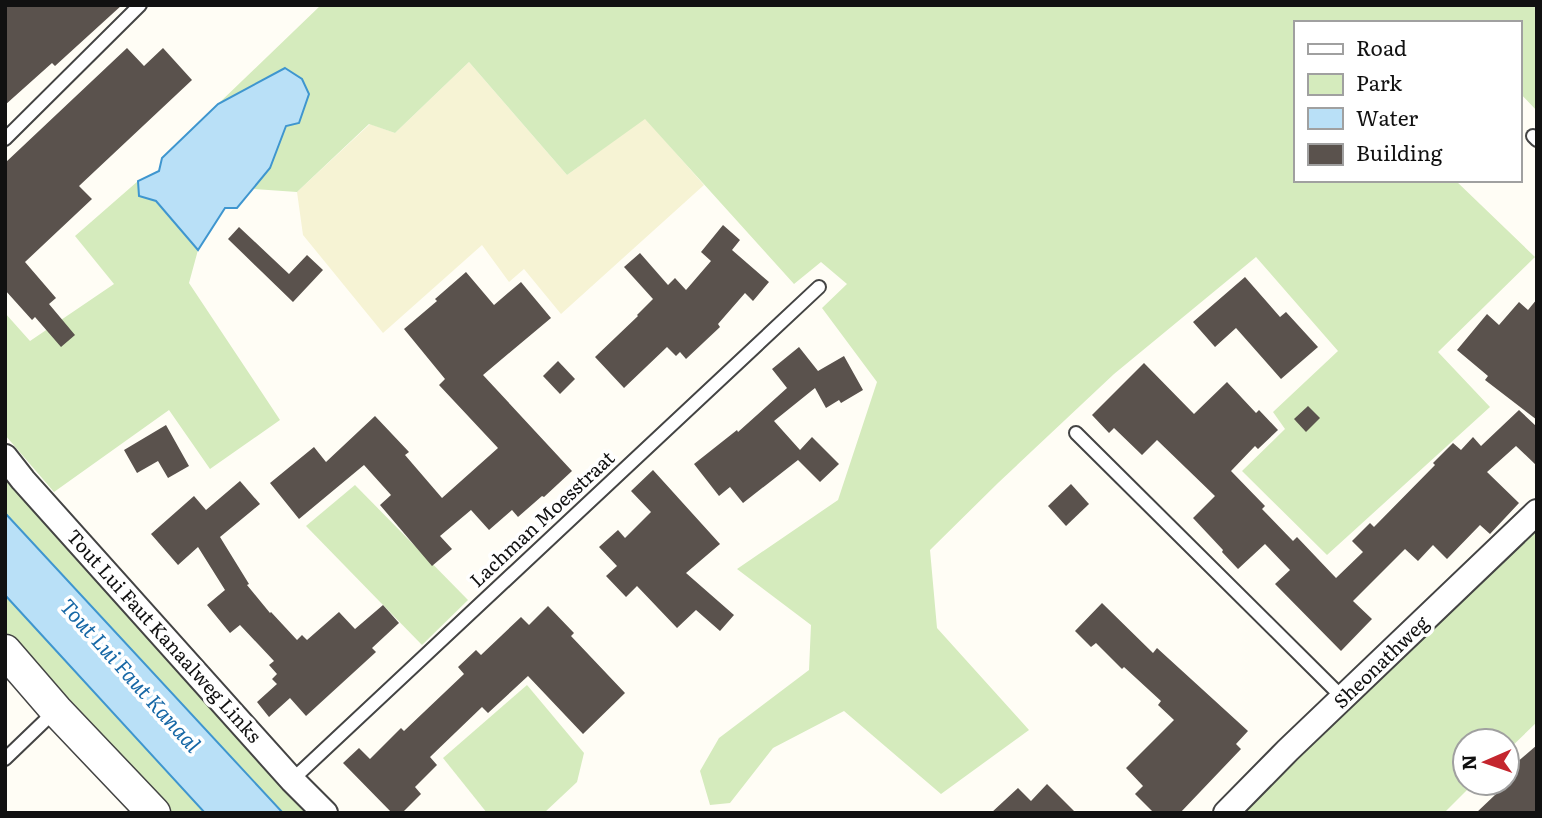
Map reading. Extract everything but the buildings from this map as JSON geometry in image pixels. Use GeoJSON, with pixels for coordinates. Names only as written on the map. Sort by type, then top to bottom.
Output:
{"type":"FeatureCollection","features":[{"type":"Feature","properties":{"kind":"street","name":"Tout Lui Faut Kanaalweg Links"},"geometry":{"type":"LineString","coordinates":[[5,457],[292,780],[325,813]]}},
{"type":"Feature","properties":{"kind":"street","name":"Sheonathweg"},"geometry":{"type":"LineString","coordinates":[[1226,813],[1288,750],[1537,512]]}},
{"type":"Feature","properties":{"kind":"street"},"geometry":{"type":"LineString","coordinates":[[5,651],[56,710],[153,813]]}},
{"type":"Feature","properties":{"kind":"lane"},"geometry":{"type":"LineString","coordinates":[[5,139],[141,5]]}},
{"type":"Feature","properties":{"kind":"lane","name":"Lachman Moesstraat"},"geometry":{"type":"LineString","coordinates":[[292,780],[819,287]]}},
{"type":"Feature","properties":{"kind":"lane"},"geometry":{"type":"LineString","coordinates":[[1076,433],[1343,698]]}},
{"type":"Feature","properties":{"kind":"lane"},"geometry":{"type":"LineString","coordinates":[[5,759],[56,710]]}},
{"type":"Feature","properties":{"kind":"shaded area"},"geometry":{"type":"Polygon","coordinates":[[[469,62],[567,175],[645,118],[704,185],[561,314],[524,269],[509,282],[482,245],[383,333],[303,235],[297,192],[370,124],[395,133],[469,62]]]}},
{"type":"Feature","properties":{"kind":"green space"},"geometry":{"type":"Polygon","coordinates":[[[321,5],[1537,5],[1537,111],[1521,94],[1521,21],[1294,21],[1294,182],[1457,182],[1535,257],[1438,352],[1490,407],[1327,555],[1242,471],[1285,429],[1273,412],[1338,351],[1256,257],[1114,374],[930,550],[937,628],[1029,730],[941,794],[844,711],[773,748],[730,803],[710,805],[700,771],[719,738],[809,670],[811,625],[737,569],[838,500],[877,382],[822,308],[847,284],[821,262],[794,284],[645,119],[567,175],[469,62],[395,133],[369,124],[297,192],[253,189],[270,168],[286,126],[218,104],[321,5]]]}},
{"type":"Feature","properties":{"kind":"green space"},"geometry":{"type":"Polygon","coordinates":[[[138,181],[139,196],[155,201],[198,250],[189,283],[280,420],[210,469],[169,410],[54,492],[5,435],[5,313],[30,341],[114,284],[75,236],[138,181]]]}},
{"type":"Feature","properties":{"kind":"green space"},"geometry":{"type":"Polygon","coordinates":[[[5,476],[307,813],[283,813],[5,513],[5,476]]]}},
{"type":"Feature","properties":{"kind":"green space"},"geometry":{"type":"Polygon","coordinates":[[[355,485],[468,600],[422,645],[306,526],[355,485]]]}},
{"type":"Feature","properties":{"kind":"green space"},"geometry":{"type":"Polygon","coordinates":[[[1537,529],[1537,722],[1521,737],[1521,727],[1451,727],[1451,797],[1460,797],[1444,813],[1242,813],[1537,529]]]}},
{"type":"Feature","properties":{"kind":"green space"},"geometry":{"type":"Polygon","coordinates":[[[5,595],[205,813],[171,813],[5,631],[5,595]]]}},
{"type":"Feature","properties":{"kind":"green space"},"geometry":{"type":"Polygon","coordinates":[[[527,685],[584,753],[577,782],[544,813],[487,813],[443,758],[527,685]]]}},
{"type":"Feature","properties":{"kind":"water"},"geometry":{"type":"Polygon","coordinates":[[[285,68],[302,79],[309,94],[299,123],[286,126],[270,168],[237,208],[225,208],[198,250],[156,201],[139,196],[138,181],[159,171],[162,158],[218,104],[285,68]]]}},
{"type":"Feature","properties":{"kind":"water","name":"Tout Lui Faut Kanaal"},"geometry":{"type":"Polygon","coordinates":[[[5,513],[283,813],[205,813],[5,595],[5,513]]]}}]}
